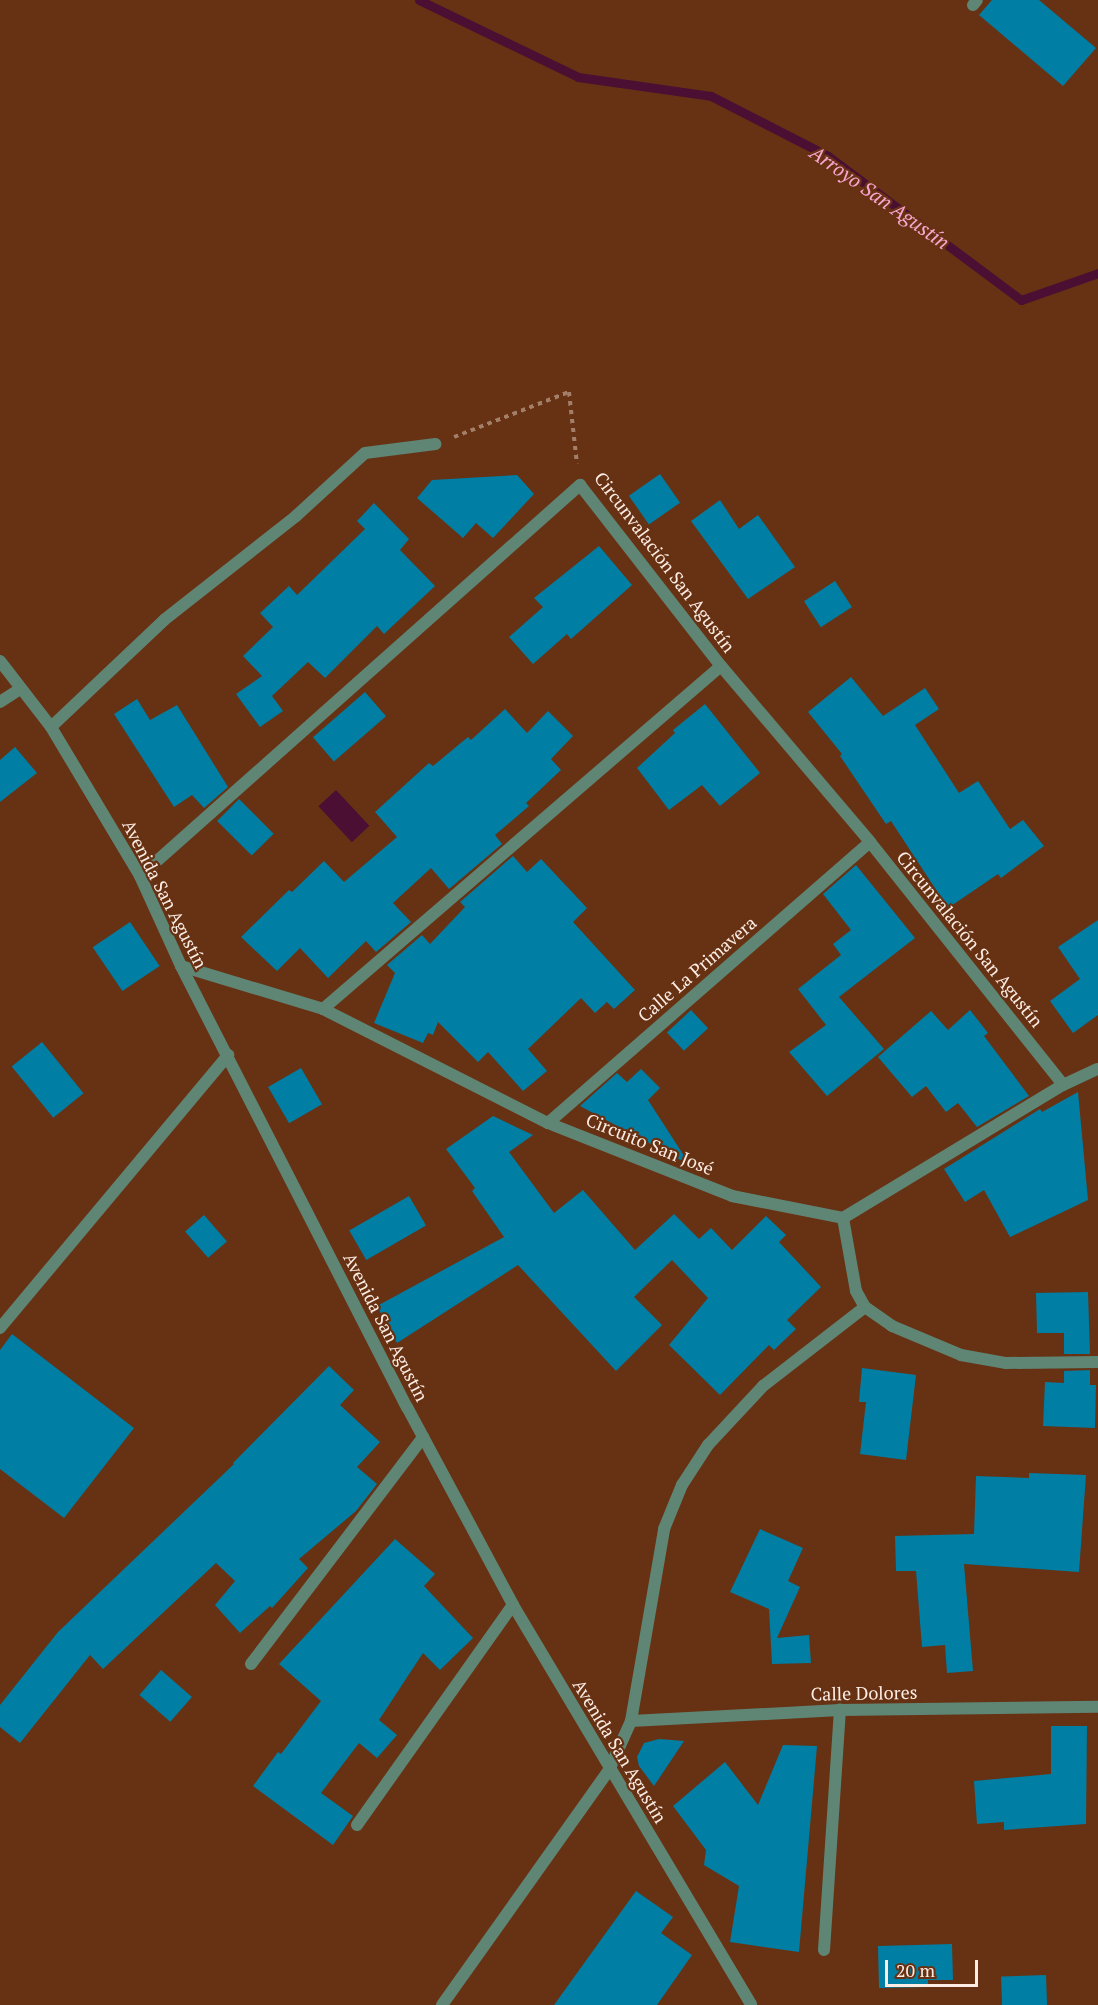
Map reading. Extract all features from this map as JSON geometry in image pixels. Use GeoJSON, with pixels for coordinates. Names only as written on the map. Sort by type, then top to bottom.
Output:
{"type":"FeatureCollection","features":[{"type":"Feature","properties":{"kind":"street"},"geometry":{"type":"LineString","coordinates":[[51,728],[164,620],[296,516],[365,453],[435,444]]}},
{"type":"Feature","properties":{"kind":"street","name":"Circunvalación San Agustín"},"geometry":{"type":"LineString","coordinates":[[580,485],[721,666],[870,842],[1063,1085]]}},
{"type":"Feature","properties":{"kind":"street"},"geometry":{"type":"LineString","coordinates":[[140,876],[580,485]]}},
{"type":"Feature","properties":{"kind":"street","name":"Avenida San Agustín"},"geometry":{"type":"LineString","coordinates":[[0,661],[51,728],[140,876],[181,966],[423,1437],[513,1605],[609,1770],[751,2005]]}},
{"type":"Feature","properties":{"kind":"street"},"geometry":{"type":"LineString","coordinates":[[323,1009],[721,666]]}},
{"type":"Feature","properties":{"kind":"street"},"geometry":{"type":"LineString","coordinates":[[0,702],[20,689]]}},
{"type":"Feature","properties":{"kind":"street","name":"Calle La Primavera"},"geometry":{"type":"LineString","coordinates":[[548,1123],[870,842]]}},
{"type":"Feature","properties":{"kind":"street","name":"Circuito San José"},"geometry":{"type":"LineString","coordinates":[[181,966],[323,1009],[548,1123],[732,1196],[843,1218]]}},
{"type":"Feature","properties":{"kind":"street"},"geometry":{"type":"LineString","coordinates":[[0,1328],[228,1055]]}},
{"type":"Feature","properties":{"kind":"street"},"geometry":{"type":"LineString","coordinates":[[1098,1069],[1063,1085],[843,1218],[856,1291],[865,1307],[892,1326],[961,1355],[1006,1362],[1098,1362]]}},
{"type":"Feature","properties":{"kind":"street"},"geometry":{"type":"LineString","coordinates":[[442,2005],[609,1770],[631,1721],[664,1529],[682,1485],[708,1445],[764,1386],[865,1307]]}},
{"type":"Feature","properties":{"kind":"street"},"geometry":{"type":"LineString","coordinates":[[251,1664],[423,1437]]}},
{"type":"Feature","properties":{"kind":"street"},"geometry":{"type":"LineString","coordinates":[[357,1825],[513,1605]]}},
{"type":"Feature","properties":{"kind":"street","name":"Calle Dolores"},"geometry":{"type":"LineString","coordinates":[[631,1721],[840,1710],[1098,1707]]}},
{"type":"Feature","properties":{"kind":"street"},"geometry":{"type":"LineString","coordinates":[[824,1950],[840,1710]]}},
{"type":"Feature","properties":{"kind":"path","name":"Circunvalación San Agustín"},"geometry":{"type":"LineString","coordinates":[[435,444],[569,392],[580,485]]}},
{"type":"Feature","properties":{"kind":"shaded area"},"geometry":{"type":"Polygon","coordinates":[[[336,790],[369,826],[352,842],[318,806],[336,790]]]}},
{"type":"Feature","properties":{"kind":"building"},"geometry":{"type":"Polygon","coordinates":[[[992,0],[1039,0],[1096,48],[1063,86],[979,15],[992,0]]]}},
{"type":"Feature","properties":{"kind":"building"},"geometry":{"type":"Polygon","coordinates":[[[660,474],[680,503],[649,524],[629,496],[660,474]]]}},
{"type":"Feature","properties":{"kind":"building"},"geometry":{"type":"Polygon","coordinates":[[[517,475],[534,494],[493,538],[476,523],[463,538],[417,498],[432,480],[517,475]]]}},
{"type":"Feature","properties":{"kind":"building"},"geometry":{"type":"Polygon","coordinates":[[[720,500],[739,529],[758,515],[795,567],[748,599],[691,521],[720,500]]]}},
{"type":"Feature","properties":{"kind":"building"},"geometry":{"type":"Polygon","coordinates":[[[374,503],[409,539],[400,550],[435,586],[384,634],[377,626],[325,678],[308,662],[272,696],[283,711],[260,727],[236,694],[262,676],[243,656],[273,627],[260,613],[289,586],[297,595],[365,529],[357,521],[374,503]]]}},
{"type":"Feature","properties":{"kind":"building"},"geometry":{"type":"Polygon","coordinates":[[[599,546],[632,585],[571,639],[567,634],[533,664],[509,637],[543,607],[534,598],[599,546]]]}},
{"type":"Feature","properties":{"kind":"building"},"geometry":{"type":"Polygon","coordinates":[[[835,581],[852,607],[821,627],[804,601],[835,581]]]}},
{"type":"Feature","properties":{"kind":"building"},"geometry":{"type":"Polygon","coordinates":[[[851,677],[883,716],[925,688],[939,709],[915,725],[959,793],[978,781],[1010,829],[1023,820],[1044,846],[1001,878],[998,874],[948,908],[891,821],[886,824],[840,756],[842,754],[808,712],[851,677]]]}},
{"type":"Feature","properties":{"kind":"building"},"geometry":{"type":"Polygon","coordinates":[[[365,692],[386,716],[334,761],[313,737],[365,692]]]}},
{"type":"Feature","properties":{"kind":"building"},"geometry":{"type":"Polygon","coordinates":[[[137,699],[150,720],[177,705],[228,787],[204,808],[192,795],[174,807],[114,714],[137,699]]]}},
{"type":"Feature","properties":{"kind":"building"},"geometry":{"type":"Polygon","coordinates":[[[705,704],[760,773],[720,806],[702,785],[669,810],[637,768],[675,733],[673,730],[705,704]]]}},
{"type":"Feature","properties":{"kind":"building"},"geometry":{"type":"Polygon","coordinates":[[[505,709],[527,733],[548,711],[573,736],[551,759],[561,770],[526,803],[529,806],[495,835],[502,844],[449,889],[431,868],[393,903],[411,922],[376,952],[366,941],[328,978],[300,948],[277,971],[241,937],[289,890],[292,892],[324,861],[344,882],[397,837],[375,812],[429,763],[433,766],[468,737],[471,740],[505,709]]]}},
{"type":"Feature","properties":{"kind":"building"},"geometry":{"type":"Polygon","coordinates":[[[15,747],[37,773],[0,802],[0,760],[15,747]]]}},
{"type":"Feature","properties":{"kind":"building"},"geometry":{"type":"Polygon","coordinates":[[[239,799],[274,834],[252,856],[217,821],[239,799]]]}},
{"type":"Feature","properties":{"kind":"building"},"geometry":{"type":"Polygon","coordinates":[[[513,856],[527,872],[541,859],[587,908],[573,922],[635,990],[614,1009],[607,1002],[595,1013],[581,998],[528,1049],[547,1071],[523,1091],[488,1052],[478,1062],[438,1022],[433,1035],[428,1033],[423,1043],[374,1023],[395,973],[387,965],[422,935],[430,944],[465,907],[460,902],[513,856]]]}},
{"type":"Feature","properties":{"kind":"building"},"geometry":{"type":"Polygon","coordinates":[[[856,865],[915,938],[839,997],[884,1049],[827,1096],[789,1052],[826,1025],[798,989],[841,955],[833,944],[851,930],[823,894],[856,865]]]}},
{"type":"Feature","properties":{"kind":"building"},"geometry":{"type":"Polygon","coordinates":[[[1098,920],[1098,1015],[1073,1033],[1050,1001],[1080,979],[1058,947],[1098,920]]]}},
{"type":"Feature","properties":{"kind":"building"},"geometry":{"type":"Polygon","coordinates":[[[130,922],[160,966],[122,991],[93,947],[130,922]]]}},
{"type":"Feature","properties":{"kind":"building"},"geometry":{"type":"Polygon","coordinates":[[[691,1010],[708,1028],[684,1051],[667,1033],[691,1010]]]}},
{"type":"Feature","properties":{"kind":"building"},"geometry":{"type":"Polygon","coordinates":[[[970,1010],[988,1033],[984,1036],[1029,1096],[977,1127],[958,1103],[946,1112],[926,1086],[912,1097],[878,1057],[931,1011],[948,1030],[970,1010]]]}},
{"type":"Feature","properties":{"kind":"building"},"geometry":{"type":"Polygon","coordinates":[[[42,1042],[84,1093],[53,1118],[12,1067],[42,1042]]]}},
{"type":"Feature","properties":{"kind":"building"},"geometry":{"type":"Polygon","coordinates":[[[301,1068],[322,1104],[289,1123],[268,1087],[301,1068]]]}},
{"type":"Feature","properties":{"kind":"building"},"geometry":{"type":"Polygon","coordinates":[[[641,1069],[660,1088],[648,1100],[690,1165],[580,1106],[617,1073],[627,1082],[641,1069]]]}},
{"type":"Feature","properties":{"kind":"building"},"geometry":{"type":"Polygon","coordinates":[[[1078,1092],[1088,1200],[1010,1237],[984,1190],[965,1202],[944,1169],[1040,1109],[1042,1112],[1078,1092]]]}},
{"type":"Feature","properties":{"kind":"building"},"geometry":{"type":"Polygon","coordinates":[[[493,1116],[533,1135],[509,1152],[554,1213],[583,1190],[635,1250],[674,1214],[699,1239],[711,1228],[732,1250],[766,1216],[786,1235],[779,1242],[821,1287],[787,1320],[796,1329],[774,1350],[769,1345],[720,1395],[669,1345],[708,1298],[672,1260],[634,1297],[662,1325],[616,1371],[518,1265],[397,1343],[377,1306],[504,1237],[472,1191],[475,1188],[446,1149],[493,1116]]]}},
{"type":"Feature","properties":{"kind":"building"},"geometry":{"type":"Polygon","coordinates":[[[409,1196],[426,1225],[366,1260],[349,1230],[409,1196]]]}},
{"type":"Feature","properties":{"kind":"building"},"geometry":{"type":"Polygon","coordinates":[[[204,1215],[227,1241],[208,1258],[185,1231],[204,1215]]]}},
{"type":"Feature","properties":{"kind":"building"},"geometry":{"type":"Polygon","coordinates":[[[1088,1292],[1090,1354],[1064,1354],[1064,1333],[1037,1333],[1036,1293],[1088,1292]]]}},
{"type":"Feature","properties":{"kind":"building"},"geometry":{"type":"Polygon","coordinates":[[[12,1334],[134,1428],[64,1518],[0,1469],[0,1350],[12,1334]]]}},
{"type":"Feature","properties":{"kind":"building"},"geometry":{"type":"Polygon","coordinates":[[[329,1366],[354,1390],[340,1405],[380,1442],[357,1467],[377,1484],[356,1511],[299,1559],[308,1568],[272,1608],[270,1606],[240,1633],[215,1605],[235,1581],[216,1563],[103,1669],[90,1655],[20,1743],[0,1727],[0,1705],[58,1632],[234,1464],[329,1366]]]}},
{"type":"Feature","properties":{"kind":"building"},"geometry":{"type":"Polygon","coordinates":[[[862,1368],[916,1375],[906,1460],[860,1454],[866,1402],[859,1402],[862,1368]]]}},
{"type":"Feature","properties":{"kind":"building"},"geometry":{"type":"Polygon","coordinates":[[[1090,1370],[1090,1385],[1096,1385],[1095,1428],[1043,1426],[1045,1382],[1064,1383],[1064,1371],[1090,1370]]]}},
{"type":"Feature","properties":{"kind":"building"},"geometry":{"type":"Polygon","coordinates":[[[1029,1473],[1086,1475],[1079,1572],[964,1564],[973,1671],[947,1673],[945,1645],[922,1647],[916,1571],[896,1571],[895,1536],[974,1534],[976,1476],[1029,1478],[1029,1473]]]}},
{"type":"Feature","properties":{"kind":"building"},"geometry":{"type":"Polygon","coordinates":[[[760,1529],[803,1548],[788,1581],[800,1587],[777,1638],[809,1635],[811,1663],[772,1664],[769,1609],[730,1592],[760,1529]]]}},
{"type":"Feature","properties":{"kind":"building"},"geometry":{"type":"Polygon","coordinates":[[[395,1539],[435,1574],[424,1586],[473,1638],[440,1670],[423,1653],[379,1720],[397,1735],[377,1758],[359,1743],[321,1793],[353,1816],[333,1845],[253,1786],[278,1752],[281,1754],[321,1701],[279,1664],[395,1539]]]}},
{"type":"Feature","properties":{"kind":"building"},"geometry":{"type":"Polygon","coordinates":[[[161,1670],[192,1697],[170,1722],[139,1695],[161,1670]]]}},
{"type":"Feature","properties":{"kind":"building"},"geometry":{"type":"Polygon","coordinates":[[[1051,1726],[1087,1726],[1086,1824],[1004,1830],[1004,1822],[977,1824],[974,1781],[1051,1774],[1051,1726]]]}},
{"type":"Feature","properties":{"kind":"building"},"geometry":{"type":"Polygon","coordinates":[[[659,1739],[684,1741],[654,1786],[639,1766],[637,1757],[644,1743],[659,1739]]]}},
{"type":"Feature","properties":{"kind":"building"},"geometry":{"type":"Polygon","coordinates":[[[783,1745],[817,1746],[799,1952],[730,1942],[739,1886],[704,1865],[706,1850],[673,1806],[725,1762],[758,1805],[783,1745]]]}},
{"type":"Feature","properties":{"kind":"building"},"geometry":{"type":"Polygon","coordinates":[[[636,1891],[673,1917],[661,1933],[692,1955],[657,2005],[554,2005],[636,1891]]]}},
{"type":"Feature","properties":{"kind":"building"},"geometry":{"type":"Polygon","coordinates":[[[952,1944],[953,1980],[928,1980],[928,1987],[879,1988],[878,1946],[952,1944]]]}},
{"type":"Feature","properties":{"kind":"building"},"geometry":{"type":"Polygon","coordinates":[[[1046,1975],[1047,2005],[1002,2005],[1001,1977],[1046,1975]]]}},
{"type":"Feature","properties":{"kind":"waterway","name":"Arroyo San Agustín"},"geometry":{"type":"LineString","coordinates":[[419,0],[578,77],[711,96],[828,156],[1021,300],[1098,273]]}}]}
